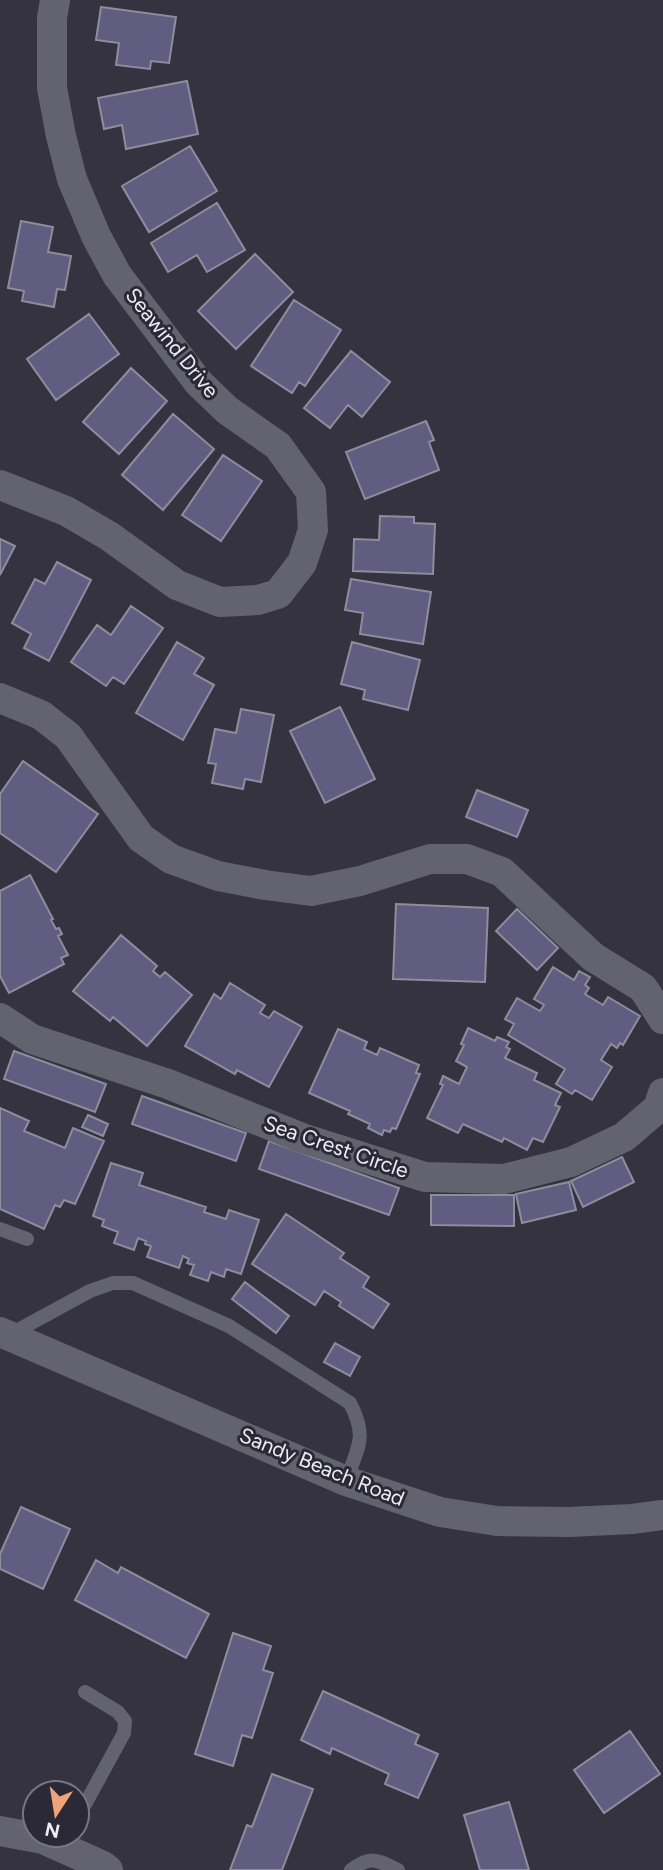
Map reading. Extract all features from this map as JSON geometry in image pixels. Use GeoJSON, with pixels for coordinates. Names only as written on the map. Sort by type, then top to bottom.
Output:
{"type":"FeatureCollection","features":[{"type":"Feature","properties":{"kind":"street","name":"Seawind Drive"},"geometry":{"type":"LineString","coordinates":[[0,485],[66,512],[109,536],[177,585],[220,602],[258,600],[278,594],[302,563],[313,530],[311,492],[278,446],[227,410],[198,382],[117,275],[96,236],[72,179],[54,100],[52,18],[55,0]]}},
{"type":"Feature","properties":{"kind":"street"},"geometry":{"type":"LineString","coordinates":[[0,698],[41,715],[68,736],[141,838],[171,859],[218,876],[311,891],[360,881],[430,859],[467,859],[502,872],[593,957],[643,988],[663,1018]]}},
{"type":"Feature","properties":{"kind":"street","name":"Sea Crest Circle"},"geometry":{"type":"LineString","coordinates":[[0,1018],[32,1039],[167,1084],[302,1138],[425,1177],[504,1179],[571,1162],[624,1137],[658,1108],[663,1093]]}},
{"type":"Feature","properties":{"kind":"street","name":"Sandy Beach Road"},"geometry":{"type":"LineString","coordinates":[[5,1333],[346,1481],[440,1512],[497,1521],[569,1522],[663,1515]]}},
{"type":"Feature","properties":{"kind":"street"},"geometry":{"type":"LineString","coordinates":[[0,1831],[21,1835]]}},
{"type":"Feature","properties":{"kind":"street"},"geometry":{"type":"LineString","coordinates":[[77,1849],[108,1870]]}},
{"type":"Feature","properties":{"kind":"lane"},"geometry":{"type":"LineString","coordinates":[[0,1228],[27,1239]]}},
{"type":"Feature","properties":{"kind":"lane"},"geometry":{"type":"LineString","coordinates":[[5,1333],[113,1283],[133,1283],[229,1326],[350,1403],[359,1421],[361,1437],[346,1481]]}},
{"type":"Feature","properties":{"kind":"lane"},"geometry":{"type":"LineString","coordinates":[[85,1692],[118,1712],[125,1721],[124,1733],[91,1793]]}},
{"type":"Feature","properties":{"kind":"lane"},"geometry":{"type":"LineString","coordinates":[[351,1870],[363,1861],[376,1860],[398,1870]]}},
{"type":"Feature","properties":{"kind":"building"},"geometry":{"type":"Polygon","coordinates":[[[101,7],[176,17],[169,63],[151,61],[150,69],[116,65],[119,43],[96,40],[101,7]]]}},
{"type":"Feature","properties":{"kind":"building"},"geometry":{"type":"Polygon","coordinates":[[[187,81],[198,134],[126,149],[122,125],[104,129],[98,98],[187,81]]]}},
{"type":"Feature","properties":{"kind":"building"},"geometry":{"type":"Polygon","coordinates":[[[190,146],[217,191],[149,232],[122,186],[190,146]]]}},
{"type":"Feature","properties":{"kind":"building"},"geometry":{"type":"Polygon","coordinates":[[[217,203],[245,250],[207,272],[197,255],[168,272],[151,243],[217,203]]]}},
{"type":"Feature","properties":{"kind":"building"},"geometry":{"type":"Polygon","coordinates":[[[21,221],[53,227],[48,252],[71,256],[65,290],[57,289],[54,307],[22,301],[24,291],[8,288],[21,221]]]}},
{"type":"Feature","properties":{"kind":"building"},"geometry":{"type":"Polygon","coordinates":[[[255,254],[293,292],[236,349],[198,311],[255,254]]]}},
{"type":"Feature","properties":{"kind":"building"},"geometry":{"type":"Polygon","coordinates":[[[294,300],[341,330],[305,386],[299,382],[292,393],[251,366],[294,300]]]}},
{"type":"Feature","properties":{"kind":"building"},"geometry":{"type":"Polygon","coordinates":[[[89,314],[119,354],[56,400],[27,359],[89,314]]]}},
{"type":"Feature","properties":{"kind":"building"},"geometry":{"type":"Polygon","coordinates":[[[351,351],[390,382],[362,417],[348,405],[330,428],[304,408],[351,351]]]}},
{"type":"Feature","properties":{"kind":"building"},"geometry":{"type":"Polygon","coordinates":[[[131,368],[167,401],[119,454],[83,422],[131,368]]]}},
{"type":"Feature","properties":{"kind":"building"},"geometry":{"type":"Polygon","coordinates":[[[173,414],[214,449],[163,510],[122,475],[173,414]]]}},
{"type":"Feature","properties":{"kind":"building"},"geometry":{"type":"Polygon","coordinates":[[[426,421],[434,440],[429,442],[439,470],[365,499],[346,452],[426,421]]]}},
{"type":"Feature","properties":{"kind":"building"},"geometry":{"type":"Polygon","coordinates":[[[223,455],[262,481],[221,541],[182,515],[223,455]]]}},
{"type":"Feature","properties":{"kind":"building"},"geometry":{"type":"Polygon","coordinates":[[[380,516],[414,517],[414,523],[435,524],[433,574],[353,571],[354,539],[379,540],[380,516]]]}},
{"type":"Feature","properties":{"kind":"building"},"geometry":{"type":"Polygon","coordinates":[[[0,539],[15,546],[0,575],[0,539]]]}},
{"type":"Feature","properties":{"kind":"building"},"geometry":{"type":"Polygon","coordinates":[[[57,562],[91,580],[49,661],[24,648],[31,634],[12,623],[35,579],[45,584],[57,562]]]}},
{"type":"Feature","properties":{"kind":"building"},"geometry":{"type":"Polygon","coordinates":[[[351,579],[431,592],[423,644],[360,634],[363,613],[345,610],[351,579]]]}},
{"type":"Feature","properties":{"kind":"building"},"geometry":{"type":"Polygon","coordinates":[[[131,606],[163,628],[124,684],[113,677],[106,686],[71,662],[97,625],[111,635],[131,606]]]}},
{"type":"Feature","properties":{"kind":"building"},"geometry":{"type":"Polygon","coordinates":[[[177,642],[204,658],[194,674],[214,685],[183,740],[136,713],[177,642]]]}},
{"type":"Feature","properties":{"kind":"building"},"geometry":{"type":"Polygon","coordinates":[[[352,642],[420,660],[408,710],[363,699],[365,690],[341,684],[352,642]]]}},
{"type":"Feature","properties":{"kind":"building"},"geometry":{"type":"Polygon","coordinates":[[[340,707],[375,779],[325,803],[290,731],[340,707]]]}},
{"type":"Feature","properties":{"kind":"building"},"geometry":{"type":"Polygon","coordinates":[[[241,709],[274,715],[261,782],[245,779],[243,789],[212,783],[216,764],[208,763],[215,729],[236,733],[241,709]]]}},
{"type":"Feature","properties":{"kind":"building"},"geometry":{"type":"Polygon","coordinates":[[[23,761],[98,814],[56,872],[0,833],[0,794],[23,761]]]}},
{"type":"Feature","properties":{"kind":"building"},"geometry":{"type":"Polygon","coordinates":[[[477,790],[528,810],[517,837],[466,817],[477,790]]]}},
{"type":"Feature","properties":{"kind":"building"},"geometry":{"type":"Polygon","coordinates":[[[30,875],[53,919],[51,920],[62,934],[58,936],[68,955],[61,958],[64,964],[9,993],[0,976],[0,891],[30,875]]]}},
{"type":"Feature","properties":{"kind":"building"},"geometry":{"type":"Polygon","coordinates":[[[396,904],[488,908],[485,982],[393,979],[396,904]]]}},
{"type":"Feature","properties":{"kind":"building"},"geometry":{"type":"Polygon","coordinates":[[[517,909],[558,948],[537,970],[496,931],[517,909]]]}},
{"type":"Feature","properties":{"kind":"building"},"geometry":{"type":"Polygon","coordinates":[[[121,935],[157,966],[153,971],[160,977],[165,972],[192,995],[147,1046],[113,1017],[110,1021],[73,991],[121,935]]]}},
{"type":"Feature","properties":{"kind":"building"},"geometry":{"type":"Polygon","coordinates":[[[553,967],[574,980],[579,971],[590,977],[585,985],[589,988],[585,994],[603,1005],[608,997],[640,1016],[623,1045],[620,1043],[617,1048],[611,1044],[601,1060],[612,1067],[592,1100],[575,1090],[572,1094],[556,1084],[565,1069],[508,1035],[514,1024],[505,1019],[517,998],[540,1011],[544,1005],[534,999],[553,967]]]}},
{"type":"Feature","properties":{"kind":"building"},"geometry":{"type":"Polygon","coordinates":[[[230,983],[265,1005],[260,1013],[269,1018],[274,1011],[302,1027],[269,1087],[237,1070],[235,1074],[185,1046],[214,994],[221,999],[230,983]]]}},
{"type":"Feature","properties":{"kind":"building"},"geometry":{"type":"Polygon","coordinates":[[[468,1028],[495,1041],[497,1037],[509,1042],[506,1047],[510,1049],[505,1058],[537,1073],[534,1080],[561,1093],[555,1105],[560,1107],[543,1142],[533,1138],[527,1150],[504,1138],[502,1142],[463,1124],[458,1133],[427,1118],[443,1085],[440,1084],[443,1076],[459,1084],[467,1067],[456,1061],[468,1028]]]}},
{"type":"Feature","properties":{"kind":"building"},"geometry":{"type":"Polygon","coordinates":[[[338,1029],[367,1042],[364,1049],[377,1055],[380,1048],[419,1065],[416,1073],[420,1074],[396,1129],[392,1128],[390,1132],[384,1130],[382,1135],[368,1128],[370,1124],[348,1114],[350,1111],[309,1093],[338,1029]]]}},
{"type":"Feature","properties":{"kind":"building"},"geometry":{"type":"Polygon","coordinates":[[[14,1051],[106,1084],[95,1112],[4,1079],[14,1051]]]}},
{"type":"Feature","properties":{"kind":"building"},"geometry":{"type":"Polygon","coordinates":[[[142,1096],[246,1133],[236,1161],[132,1124],[142,1096]]]}},
{"type":"Feature","properties":{"kind":"building"},"geometry":{"type":"Polygon","coordinates":[[[0,1108],[29,1121],[24,1131],[65,1148],[73,1128],[104,1141],[75,1204],[64,1200],[60,1207],[55,1205],[44,1229],[0,1209],[0,1108]]]}},
{"type":"Feature","properties":{"kind":"building"},"geometry":{"type":"Polygon","coordinates":[[[88,1115],[108,1124],[103,1136],[82,1127],[88,1115]]]}},
{"type":"Feature","properties":{"kind":"building"},"geometry":{"type":"Polygon","coordinates":[[[269,1141],[399,1188],[389,1215],[259,1169],[269,1141]]]}},
{"type":"Feature","properties":{"kind":"building"},"geometry":{"type":"Polygon","coordinates":[[[622,1157],[634,1182],[583,1207],[571,1181],[622,1157]]]}},
{"type":"Feature","properties":{"kind":"building"},"geometry":{"type":"Polygon","coordinates":[[[111,1163],[143,1173],[139,1185],[206,1207],[204,1212],[226,1219],[229,1210],[259,1220],[241,1274],[226,1269],[224,1277],[211,1272],[208,1281],[190,1275],[194,1265],[187,1263],[189,1259],[183,1256],[179,1268],[147,1257],[151,1246],[145,1244],[146,1241],[138,1238],[134,1250],[114,1243],[118,1232],[102,1226],[104,1220],[93,1216],[111,1163]]]}},
{"type":"Feature","properties":{"kind":"building"},"geometry":{"type":"Polygon","coordinates":[[[569,1182],[576,1210],[522,1223],[516,1194],[569,1182]]]}},
{"type":"Feature","properties":{"kind":"building"},"geometry":{"type":"Polygon","coordinates":[[[431,1195],[514,1195],[514,1226],[431,1225],[431,1195]]]}},
{"type":"Feature","properties":{"kind":"building"},"geometry":{"type":"Polygon","coordinates":[[[286,1214],[344,1253],[340,1258],[369,1277],[363,1287],[389,1304],[373,1328],[339,1306],[341,1302],[324,1291],[315,1305],[252,1264],[286,1214]]]}},
{"type":"Feature","properties":{"kind":"building"},"geometry":{"type":"Polygon","coordinates":[[[245,1282],[289,1316],[276,1333],[232,1299],[245,1282]]]}},
{"type":"Feature","properties":{"kind":"building"},"geometry":{"type":"Polygon","coordinates":[[[335,1343],[360,1357],[350,1376],[324,1362],[335,1343]]]}},
{"type":"Feature","properties":{"kind":"building"},"geometry":{"type":"Polygon","coordinates":[[[21,1507],[70,1529],[43,1589],[0,1569],[0,1554],[21,1507]]]}},
{"type":"Feature","properties":{"kind":"building"},"geometry":{"type":"Polygon","coordinates":[[[96,1560],[118,1573],[121,1567],[209,1614],[186,1658],[75,1600],[96,1560]]]}},
{"type":"Feature","properties":{"kind":"building"},"geometry":{"type":"Polygon","coordinates":[[[233,1633],[271,1646],[263,1670],[273,1673],[252,1738],[242,1735],[233,1766],[195,1754],[233,1633]]]}},
{"type":"Feature","properties":{"kind":"building"},"geometry":{"type":"Polygon","coordinates":[[[323,1691],[419,1735],[415,1744],[438,1754],[418,1798],[385,1784],[389,1774],[332,1748],[330,1754],[301,1740],[323,1691]]]}},
{"type":"Feature","properties":{"kind":"building"},"geometry":{"type":"Polygon","coordinates":[[[630,1731],[660,1774],[604,1813],[574,1770],[630,1731]]]}},
{"type":"Feature","properties":{"kind":"building"},"geometry":{"type":"Polygon","coordinates":[[[272,1774],[313,1789],[282,1870],[230,1870],[247,1825],[252,1827],[272,1774]]]}},
{"type":"Feature","properties":{"kind":"building"},"geometry":{"type":"Polygon","coordinates":[[[509,1802],[529,1870],[480,1870],[464,1815],[509,1802]]]}}]}
